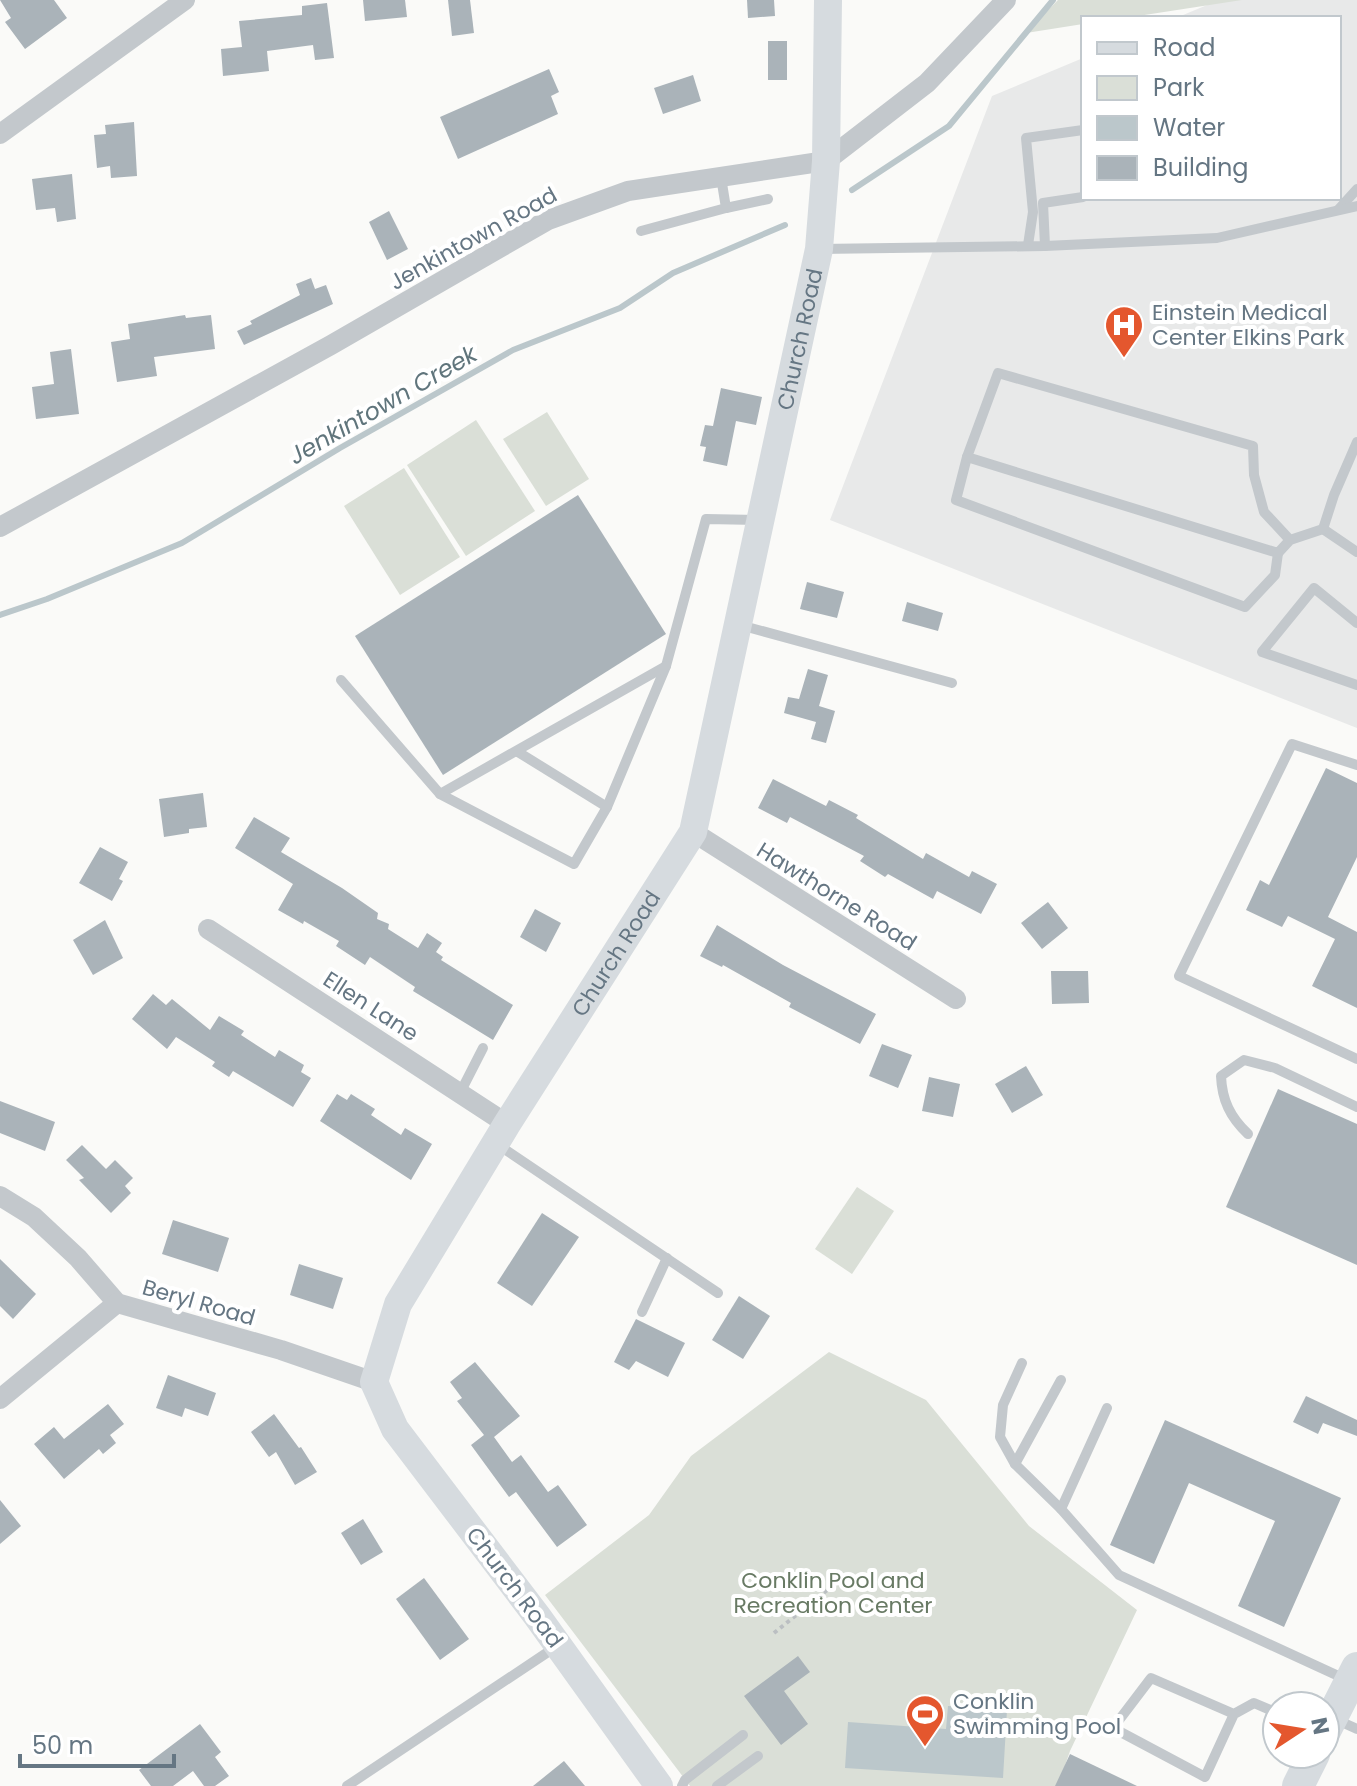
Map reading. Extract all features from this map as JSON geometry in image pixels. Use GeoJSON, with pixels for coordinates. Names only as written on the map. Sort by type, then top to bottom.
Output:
{"type":"FeatureCollection","features":[{"type":"Feature","properties":{"kind":"main road"},"geometry":{"type":"LineString","coordinates":[[1341,1716],[1354,1675]]}},
{"type":"Feature","properties":{"kind":"street"},"geometry":{"type":"LineString","coordinates":[[0,134],[185,0]]}},
{"type":"Feature","properties":{"kind":"street","name":"Church Road"},"geometry":{"type":"LineString","coordinates":[[659,1786],[558,1645],[395,1429],[374,1382],[398,1304],[501,1133],[693,832],[819,249],[826,161],[828,0]]}},
{"type":"Feature","properties":{"kind":"street","name":"Jenkintown Road"},"geometry":{"type":"LineString","coordinates":[[0,527],[331,345],[548,220],[628,191],[826,161],[927,83],[1006,0]]}},
{"type":"Feature","properties":{"kind":"street","name":"Hawthorne Road"},"geometry":{"type":"LineString","coordinates":[[693,832],[956,999]]}},
{"type":"Feature","properties":{"kind":"street","name":"Ellen Lane"},"geometry":{"type":"LineString","coordinates":[[208,929],[460,1093],[501,1133]]}},
{"type":"Feature","properties":{"kind":"street","name":"Beryl Road"},"geometry":{"type":"LineString","coordinates":[[0,1196],[34,1217],[78,1258],[117,1303],[281,1350],[374,1382]]}},
{"type":"Feature","properties":{"kind":"street"},"geometry":{"type":"LineString","coordinates":[[0,1399],[117,1303]]}},
{"type":"Feature","properties":{"kind":"lane"},"geometry":{"type":"LineString","coordinates":[[1028,245],[1033,212],[1026,138],[1081,130]]}},
{"type":"Feature","properties":{"kind":"lane"},"geometry":{"type":"LineString","coordinates":[[721,177],[726,208]]}},
{"type":"Feature","properties":{"kind":"lane"},"geometry":{"type":"LineString","coordinates":[[1336,211],[1357,189]]}},
{"type":"Feature","properties":{"kind":"lane"},"geometry":{"type":"LineString","coordinates":[[1045,246],[1043,203],[1081,197]]}},
{"type":"Feature","properties":{"kind":"lane"},"geometry":{"type":"LineString","coordinates":[[641,231],[768,199]]}},
{"type":"Feature","properties":{"kind":"lane"},"geometry":{"type":"LineString","coordinates":[[819,249],[1045,246],[1217,238],[1357,206]]}},
{"type":"Feature","properties":{"kind":"lane"},"geometry":{"type":"LineString","coordinates":[[1290,540],[1264,512],[1254,475],[1253,446],[998,373],[967,457],[956,500],[1245,607],[1275,575],[1278,553],[1290,540],[1323,529]]}},
{"type":"Feature","properties":{"kind":"lane"},"geometry":{"type":"LineString","coordinates":[[1323,529],[1357,442]]}},
{"type":"Feature","properties":{"kind":"lane"},"geometry":{"type":"LineString","coordinates":[[967,457],[1278,553]]}},
{"type":"Feature","properties":{"kind":"lane"},"geometry":{"type":"LineString","coordinates":[[341,680],[440,794],[574,864],[607,807],[666,666],[706,519],[760,520]]}},
{"type":"Feature","properties":{"kind":"lane"},"geometry":{"type":"LineString","coordinates":[[1323,529],[1357,552]]}},
{"type":"Feature","properties":{"kind":"lane"},"geometry":{"type":"LineString","coordinates":[[1357,623],[1314,588],[1262,652],[1357,685]]}},
{"type":"Feature","properties":{"kind":"lane"},"geometry":{"type":"LineString","coordinates":[[738,625],[952,683]]}},
{"type":"Feature","properties":{"kind":"lane"},"geometry":{"type":"LineString","coordinates":[[440,794],[666,666]]}},
{"type":"Feature","properties":{"kind":"lane"},"geometry":{"type":"LineString","coordinates":[[1357,765],[1292,744],[1179,976],[1357,1059]]}},
{"type":"Feature","properties":{"kind":"lane"},"geometry":{"type":"LineString","coordinates":[[518,752],[607,807]]}},
{"type":"Feature","properties":{"kind":"lane"},"geometry":{"type":"LineString","coordinates":[[460,1093],[483,1048]]}},
{"type":"Feature","properties":{"kind":"lane"},"geometry":{"type":"LineString","coordinates":[[1248,1134],[1235,1122],[1222,1095],[1221,1076],[1244,1060],[1275,1068],[1357,1107]]}},
{"type":"Feature","properties":{"kind":"lane"},"geometry":{"type":"LineString","coordinates":[[501,1133],[718,1293]]}},
{"type":"Feature","properties":{"kind":"lane"},"geometry":{"type":"LineString","coordinates":[[642,1312],[667,1258]]}},
{"type":"Feature","properties":{"kind":"lane"},"geometry":{"type":"LineString","coordinates":[[1022,1363],[1003,1405],[1000,1437],[1015,1464],[1061,1509],[1119,1575],[1354,1675]]}},
{"type":"Feature","properties":{"kind":"lane"},"geometry":{"type":"LineString","coordinates":[[1015,1464],[1061,1380]]}},
{"type":"Feature","properties":{"kind":"lane"},"geometry":{"type":"LineString","coordinates":[[1061,1509],[1107,1408]]}},
{"type":"Feature","properties":{"kind":"lane"},"geometry":{"type":"LineString","coordinates":[[347,1786],[558,1645]]}},
{"type":"Feature","properties":{"kind":"lane"},"geometry":{"type":"LineString","coordinates":[[1234,1714],[1151,1678],[1113,1728],[1205,1777],[1234,1714],[1254,1703],[1261,1706]]}},
{"type":"Feature","properties":{"kind":"lane"},"geometry":{"type":"LineString","coordinates":[[682,1786],[685,1780],[743,1735]]}},
{"type":"Feature","properties":{"kind":"lane"},"geometry":{"type":"LineString","coordinates":[[717,1786],[758,1756]]}},
{"type":"Feature","properties":{"kind":"path"},"geometry":{"type":"LineString","coordinates":[[774,1633],[826,1591],[839,1570]]}},
{"type":"Feature","properties":{"kind":"shaded area","name":"Einstein Medical Center Elkins Park"},"geometry":{"type":"Polygon","coordinates":[[[1219,0],[1357,0],[1357,728],[830,520],[992,96],[1081,59],[1081,200],[1341,200],[1341,16],[1181,16],[1219,0]]]}},
{"type":"Feature","properties":{"kind":"green space"},"geometry":{"type":"Polygon","coordinates":[[[1058,0],[1242,0],[1138,16],[1081,16],[1081,24],[1026,33],[1058,0]]]}},
{"type":"Feature","properties":{"kind":"green space"},"geometry":{"type":"Polygon","coordinates":[[[547,412],[589,479],[546,506],[503,439],[547,412]]]}},
{"type":"Feature","properties":{"kind":"green space"},"geometry":{"type":"Polygon","coordinates":[[[476,420],[535,511],[466,556],[407,465],[476,420]]]}},
{"type":"Feature","properties":{"kind":"green space"},"geometry":{"type":"Polygon","coordinates":[[[404,468],[460,557],[400,595],[344,506],[404,468]]]}},
{"type":"Feature","properties":{"kind":"green space"},"geometry":{"type":"Polygon","coordinates":[[[857,1187],[894,1211],[852,1274],[815,1249],[857,1187]]]}},
{"type":"Feature","properties":{"kind":"green space","name":"Conklin Pool and Recreation Center"},"geometry":{"type":"Polygon","coordinates":[[[829,1352],[926,1400],[1029,1526],[1137,1610],[1070,1751],[1058,1786],[690,1786],[545,1595],[649,1515],[691,1456],[829,1352]]]}},
{"type":"Feature","properties":{"kind":"water","name":"Conklin Swimming Pool"},"geometry":{"type":"Polygon","coordinates":[[[948,1706],[1007,1710],[1003,1778],[845,1768],[848,1722],[946,1729],[948,1706]]]}},
{"type":"Feature","properties":{"kind":"building"},"geometry":{"type":"Polygon","coordinates":[[[0,0],[54,0],[67,18],[25,49],[5,22],[11,18],[0,0]]]}},
{"type":"Feature","properties":{"kind":"building"},"geometry":{"type":"Polygon","coordinates":[[[363,0],[405,0],[407,17],[365,21],[363,0]]]}},
{"type":"Feature","properties":{"kind":"building"},"geometry":{"type":"Polygon","coordinates":[[[448,0],[470,0],[474,33],[452,36],[448,0]]]}},
{"type":"Feature","properties":{"kind":"building"},"geometry":{"type":"Polygon","coordinates":[[[747,0],[774,0],[775,16],[748,18],[747,0]]]}},
{"type":"Feature","properties":{"kind":"building"},"geometry":{"type":"Polygon","coordinates":[[[327,3],[334,58],[315,60],[313,45],[267,51],[269,71],[223,76],[221,49],[242,47],[239,21],[302,15],[302,6],[327,3]]]}},
{"type":"Feature","properties":{"kind":"building"},"geometry":{"type":"Polygon","coordinates":[[[768,41],[787,41],[787,80],[768,80],[768,41]]]}},
{"type":"Feature","properties":{"kind":"building"},"geometry":{"type":"Polygon","coordinates":[[[549,69],[559,92],[551,96],[558,114],[458,159],[440,117],[549,69]]]}},
{"type":"Feature","properties":{"kind":"building"},"geometry":{"type":"Polygon","coordinates":[[[693,75],[701,101],[663,114],[654,88],[693,75]]]}},
{"type":"Feature","properties":{"kind":"building"},"geometry":{"type":"Polygon","coordinates":[[[134,122],[137,176],[111,178],[110,166],[97,168],[94,135],[106,134],[105,125],[134,122]]]}},
{"type":"Feature","properties":{"kind":"building"},"geometry":{"type":"Polygon","coordinates":[[[72,174],[76,219],[57,222],[55,208],[36,210],[32,179],[72,174]]]}},
{"type":"Feature","properties":{"kind":"building"},"geometry":{"type":"Polygon","coordinates":[[[389,211],[408,249],[387,260],[369,222],[389,211]]]}},
{"type":"Feature","properties":{"kind":"building"},"geometry":{"type":"Polygon","coordinates":[[[311,278],[315,289],[326,285],[333,304],[244,345],[237,331],[300,295],[296,284],[311,278]]]}},
{"type":"Feature","properties":{"kind":"building"},"geometry":{"type":"Polygon","coordinates":[[[185,315],[186,318],[211,315],[215,349],[154,357],[157,376],[117,382],[111,342],[130,339],[128,324],[185,315]]]}},
{"type":"Feature","properties":{"kind":"building"},"geometry":{"type":"Polygon","coordinates":[[[71,349],[79,414],[36,419],[32,387],[54,384],[50,352],[71,349]]]}},
{"type":"Feature","properties":{"kind":"building"},"geometry":{"type":"Polygon","coordinates":[[[721,388],[762,397],[756,425],[736,421],[727,466],[703,461],[706,447],[700,446],[705,425],[713,426],[721,388]]]}},
{"type":"Feature","properties":{"kind":"building"},"geometry":{"type":"Polygon","coordinates":[[[578,495],[666,634],[443,775],[355,636],[578,495]]]}},
{"type":"Feature","properties":{"kind":"building"},"geometry":{"type":"Polygon","coordinates":[[[807,582],[844,592],[837,618],[800,609],[807,582]]]}},
{"type":"Feature","properties":{"kind":"building"},"geometry":{"type":"Polygon","coordinates":[[[907,602],[943,613],[938,631],[902,621],[907,602]]]}},
{"type":"Feature","properties":{"kind":"building"},"geometry":{"type":"Polygon","coordinates":[[[808,669],[828,675],[819,706],[835,711],[826,743],[811,739],[816,722],[784,713],[788,697],[799,699],[808,669]]]}},
{"type":"Feature","properties":{"kind":"building"},"geometry":{"type":"Polygon","coordinates":[[[1326,768],[1357,783],[1357,857],[1328,917],[1357,932],[1357,1008],[1312,986],[1335,939],[1288,916],[1282,927],[1246,910],[1260,880],[1269,885],[1326,768]]]}},
{"type":"Feature","properties":{"kind":"building"},"geometry":{"type":"Polygon","coordinates":[[[773,779],[826,806],[829,800],[858,815],[856,818],[923,859],[926,853],[969,877],[972,871],[997,884],[981,914],[937,891],[933,899],[888,874],[885,877],[860,861],[864,856],[790,817],[787,823],[758,808],[773,779]]]}},
{"type":"Feature","properties":{"kind":"building"},"geometry":{"type":"Polygon","coordinates":[[[203,793],[207,827],[164,837],[159,799],[203,793]]]}},
{"type":"Feature","properties":{"kind":"building"},"geometry":{"type":"Polygon","coordinates":[[[254,817],[290,838],[281,852],[378,913],[377,919],[389,924],[388,929],[418,948],[427,933],[442,943],[436,952],[443,957],[441,960],[513,1005],[493,1040],[413,991],[415,987],[370,957],[365,965],[336,946],[339,941],[278,910],[293,884],[235,848],[254,817]]]}},
{"type":"Feature","properties":{"kind":"building"},"geometry":{"type":"Polygon","coordinates":[[[100,847],[128,862],[119,879],[123,881],[112,901],[79,883],[100,847]]]}},
{"type":"Feature","properties":{"kind":"building"},"geometry":{"type":"Polygon","coordinates":[[[1048,902],[1068,928],[1042,949],[1021,923],[1048,902]]]}},
{"type":"Feature","properties":{"kind":"building"},"geometry":{"type":"Polygon","coordinates":[[[535,909],[561,923],[546,952],[520,937],[535,909]]]}},
{"type":"Feature","properties":{"kind":"building"},"geometry":{"type":"Polygon","coordinates":[[[105,920],[123,958],[93,975],[73,940],[105,920]]]}},
{"type":"Feature","properties":{"kind":"building"},"geometry":{"type":"Polygon","coordinates":[[[717,925],[783,965],[876,1014],[860,1044],[789,1007],[791,1003],[723,965],[700,956],[717,925]]]}},
{"type":"Feature","properties":{"kind":"building"},"geometry":{"type":"Polygon","coordinates":[[[1051,971],[1088,971],[1089,1003],[1052,1004],[1051,971]]]}},
{"type":"Feature","properties":{"kind":"building"},"geometry":{"type":"Polygon","coordinates":[[[153,994],[166,1005],[172,999],[210,1030],[219,1016],[244,1031],[241,1035],[275,1057],[279,1050],[304,1065],[301,1072],[311,1078],[293,1107],[233,1071],[229,1077],[212,1066],[215,1062],[176,1037],[167,1049],[132,1019],[153,994]]]}},
{"type":"Feature","properties":{"kind":"building"},"geometry":{"type":"Polygon","coordinates":[[[882,1044],[912,1055],[898,1088],[869,1076],[882,1044]]]}},
{"type":"Feature","properties":{"kind":"building"},"geometry":{"type":"Polygon","coordinates":[[[1026,1066],[1043,1095],[1012,1113],[995,1084],[1026,1066]]]}},
{"type":"Feature","properties":{"kind":"building"},"geometry":{"type":"Polygon","coordinates":[[[929,1077],[960,1084],[953,1117],[922,1111],[929,1077]]]}},
{"type":"Feature","properties":{"kind":"building"},"geometry":{"type":"Polygon","coordinates":[[[1278,1089],[1357,1124],[1357,1265],[1226,1207],[1278,1089]]]}},
{"type":"Feature","properties":{"kind":"building"},"geometry":{"type":"Polygon","coordinates":[[[337,1094],[347,1100],[351,1094],[375,1109],[371,1115],[401,1135],[405,1128],[432,1144],[411,1180],[320,1121],[337,1094]]]}},
{"type":"Feature","properties":{"kind":"building"},"geometry":{"type":"Polygon","coordinates":[[[0,1101],[55,1122],[45,1151],[0,1133],[0,1101]]]}},
{"type":"Feature","properties":{"kind":"building"},"geometry":{"type":"Polygon","coordinates":[[[82,1145],[106,1169],[115,1160],[133,1178],[125,1186],[131,1193],[111,1213],[79,1180],[84,1178],[66,1160],[82,1145]]]}},
{"type":"Feature","properties":{"kind":"building"},"geometry":{"type":"Polygon","coordinates":[[[542,1213],[579,1237],[532,1306],[497,1283],[542,1213]]]}},
{"type":"Feature","properties":{"kind":"building"},"geometry":{"type":"Polygon","coordinates":[[[173,1220],[229,1238],[218,1272],[162,1254],[173,1220]]]}},
{"type":"Feature","properties":{"kind":"building"},"geometry":{"type":"Polygon","coordinates":[[[0,1259],[36,1294],[13,1319],[0,1306],[0,1259]]]}},
{"type":"Feature","properties":{"kind":"building"},"geometry":{"type":"Polygon","coordinates":[[[299,1264],[343,1278],[333,1309],[290,1295],[299,1264]]]}},
{"type":"Feature","properties":{"kind":"building"},"geometry":{"type":"Polygon","coordinates":[[[739,1296],[770,1316],[743,1359],[712,1340],[739,1296]]]}},
{"type":"Feature","properties":{"kind":"building"},"geometry":{"type":"Polygon","coordinates":[[[636,1319],[685,1343],[668,1377],[636,1361],[629,1370],[614,1362],[636,1319]]]}},
{"type":"Feature","properties":{"kind":"building"},"geometry":{"type":"Polygon","coordinates":[[[475,1362],[520,1416],[494,1437],[512,1462],[521,1455],[548,1492],[558,1485],[587,1525],[557,1547],[516,1492],[509,1497],[471,1445],[484,1435],[457,1401],[462,1398],[450,1382],[475,1362]]]}},
{"type":"Feature","properties":{"kind":"building"},"geometry":{"type":"Polygon","coordinates":[[[168,1375],[216,1393],[208,1416],[185,1408],[182,1417],[156,1408],[168,1375]]]}},
{"type":"Feature","properties":{"kind":"building"},"geometry":{"type":"Polygon","coordinates":[[[1306,1396],[1357,1420],[1357,1436],[1323,1423],[1318,1434],[1293,1422],[1306,1396]]]}},
{"type":"Feature","properties":{"kind":"building"},"geometry":{"type":"Polygon","coordinates":[[[108,1404],[124,1424],[110,1435],[116,1443],[103,1454],[99,1449],[64,1479],[34,1444],[54,1427],[64,1439],[108,1404]]]}},
{"type":"Feature","properties":{"kind":"building"},"geometry":{"type":"Polygon","coordinates":[[[274,1414],[317,1472],[295,1485],[276,1452],[269,1457],[251,1432],[274,1414]]]}},
{"type":"Feature","properties":{"kind":"building"},"geometry":{"type":"Polygon","coordinates":[[[1165,1420],[1341,1498],[1284,1627],[1238,1606],[1275,1521],[1189,1483],[1154,1564],[1110,1545],[1165,1420]]]}},
{"type":"Feature","properties":{"kind":"building"},"geometry":{"type":"Polygon","coordinates":[[[0,1500],[21,1526],[0,1544],[0,1500]]]}},
{"type":"Feature","properties":{"kind":"building"},"geometry":{"type":"Polygon","coordinates":[[[363,1519],[383,1552],[361,1565],[341,1533],[363,1519]]]}},
{"type":"Feature","properties":{"kind":"building"},"geometry":{"type":"Polygon","coordinates":[[[424,1578],[469,1639],[440,1660],[396,1599],[424,1578]]]}},
{"type":"Feature","properties":{"kind":"building"},"geometry":{"type":"Polygon","coordinates":[[[798,1656],[810,1672],[784,1691],[808,1724],[781,1745],[744,1696],[798,1656]]]}},
{"type":"Feature","properties":{"kind":"building"},"geometry":{"type":"Polygon","coordinates":[[[200,1724],[221,1752],[215,1757],[229,1776],[215,1786],[204,1786],[193,1771],[173,1786],[151,1786],[139,1770],[200,1724]]]}},
{"type":"Feature","properties":{"kind":"building"},"geometry":{"type":"Polygon","coordinates":[[[1070,1754],[1137,1786],[1055,1786],[1070,1754]]]}},
{"type":"Feature","properties":{"kind":"building"},"geometry":{"type":"Polygon","coordinates":[[[564,1761],[585,1786],[533,1786],[564,1761]]]}},
{"type":"Feature","properties":{"kind":"waterway","name":"Jenkintown Creek"},"geometry":{"type":"LineString","coordinates":[[852,190],[949,126],[1053,0]]}},
{"type":"Feature","properties":{"kind":"waterway","name":"Jenkintown Creek"},"geometry":{"type":"LineString","coordinates":[[0,615],[47,599],[182,543],[340,448],[513,350],[620,308],[673,273],[785,225]]}},
{"type":"Feature","properties":{"kind":"place","name":"Einstein Medical Center Elkins Park"},"geometry":{"type":"Point","coordinates":[1124,359]}},
{"type":"Feature","properties":{"kind":"place","name":"Conklin Swimming Pool"},"geometry":{"type":"Point","coordinates":[925,1748]}}]}
